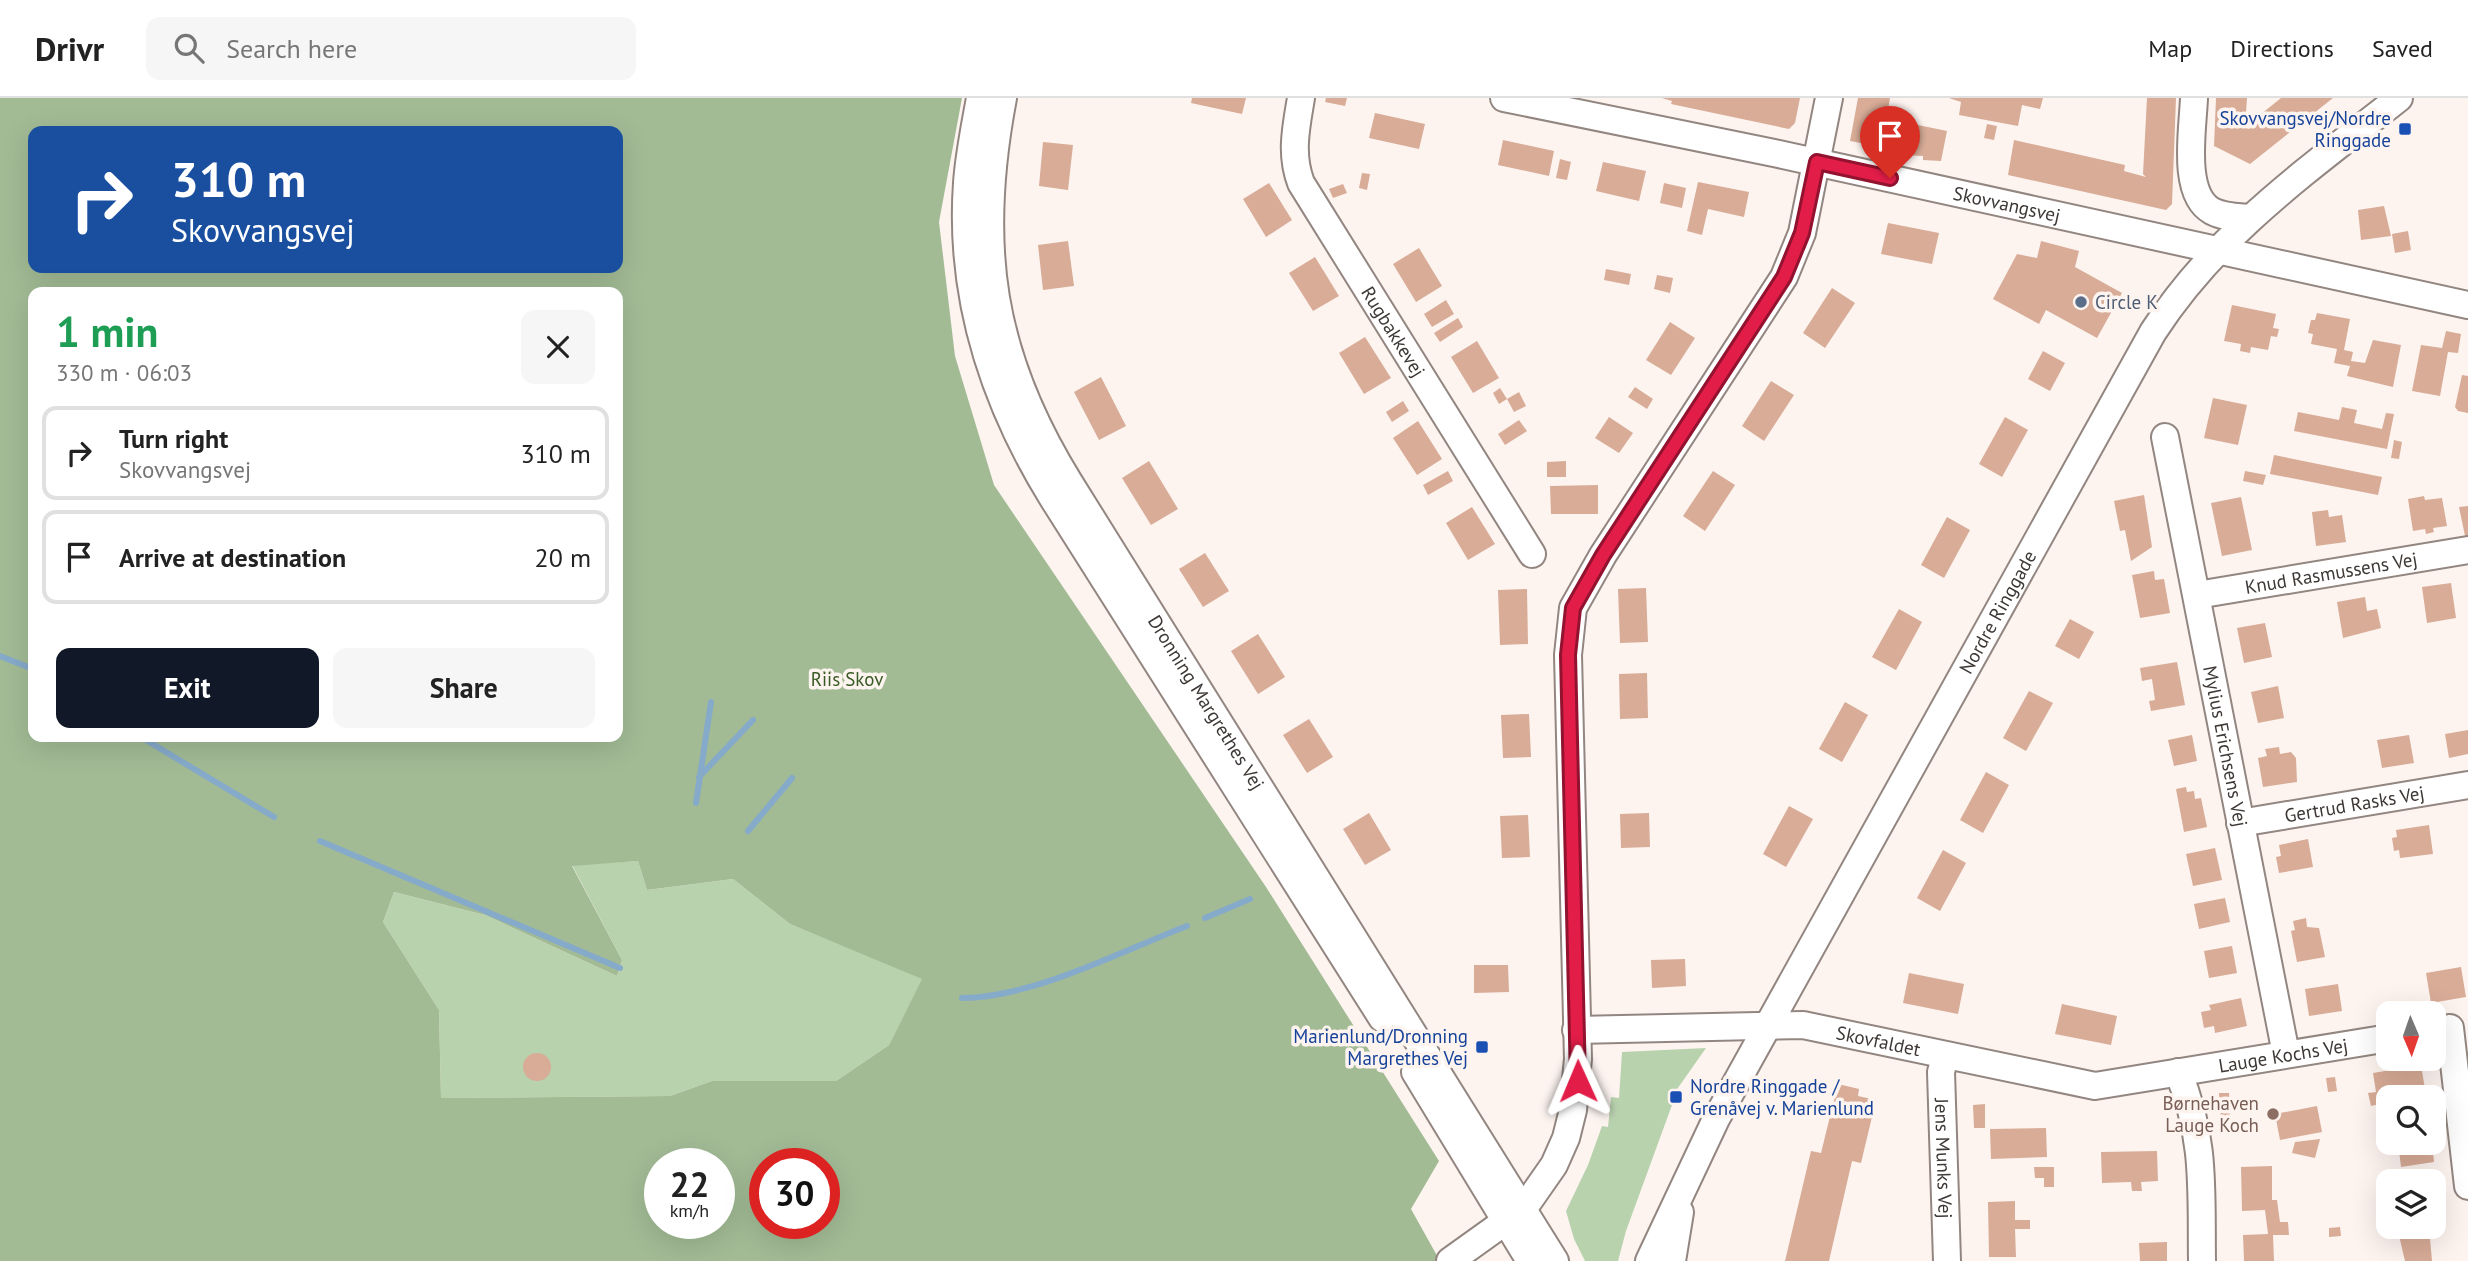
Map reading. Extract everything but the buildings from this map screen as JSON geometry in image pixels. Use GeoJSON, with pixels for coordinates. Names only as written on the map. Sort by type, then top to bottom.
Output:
{"type":"FeatureCollection","features":[{"type":"Feature","properties":{"kind":"street","name":"Dronning Margrethes Vej"},"geometry":{"type":"LineString","coordinates":[[980,98],[967,181],[968,257],[972,303],[982,343],[1013,427],[1052,497],[1515,1214],[1556,1261]]}},
{"type":"Feature","properties":{"kind":"street","name":"Dronning Margrethes Vej"},"geometry":{"type":"LineString","coordinates":[[1003,98],[989,183],[989,255],[1004,340],[1032,416],[1076,494],[1515,1214],[1531,1261]]}},
{"type":"Feature","properties":{"kind":"street","name":"Rugbakkevej"},"geometry":{"type":"LineString","coordinates":[[1301,98],[1293,149],[1294,166],[1301,183],[1532,554]]}},
{"type":"Feature","properties":{"kind":"street","name":"Skovvangsvej"},"geometry":{"type":"LineString","coordinates":[[1504,98],[1817,162],[2468,305]]}},
{"type":"Feature","properties":{"kind":"street"},"geometry":{"type":"LineString","coordinates":[[1450,1261],[1515,1214],[1554,1165],[1566,1138],[1578,1081],[1568,655],[1573,608],[1603,555],[1784,277],[1802,233],[1829,98]]}},
{"type":"Feature","properties":{"kind":"street"},"geometry":{"type":"LineString","coordinates":[[2194,98],[2191,180],[2204,205],[2230,216],[2249,218]]}},
{"type":"Feature","properties":{"kind":"street","name":"Nordre Ringgade"},"geometry":{"type":"LineString","coordinates":[[1649,1261],[1684,1193],[1717,1119],[2153,332],[2182,288],[2215,250],[2249,218],[2399,98]]}},
{"type":"Feature","properties":{"kind":"street","name":"Mylius Erichsens Vej"},"geometry":{"type":"LineString","coordinates":[[2165,437],[2286,1054]]}},
{"type":"Feature","properties":{"kind":"street","name":"Knud Rasmussens Vej"},"geometry":{"type":"LineString","coordinates":[[2197,595],[2468,550]]}},
{"type":"Feature","properties":{"kind":"street","name":"Gertrud Rasks Vej"},"geometry":{"type":"LineString","coordinates":[[2240,823],[2468,785]]}},
{"type":"Feature","properties":{"kind":"street","name":"Skovfaldet"},"geometry":{"type":"LineString","coordinates":[[1576,1030],[1803,1024],[2095,1086],[2178,1072]]}},
{"type":"Feature","properties":{"kind":"street"},"geometry":{"type":"LineString","coordinates":[[2451,1028],[2468,1186]]}},
{"type":"Feature","properties":{"kind":"street","name":"Lauge Kochs Vej"},"geometry":{"type":"LineString","coordinates":[[2178,1072],[2376,1040]]}},
{"type":"Feature","properties":{"kind":"street","name":"Jens Munks Vej"},"geometry":{"type":"LineString","coordinates":[[1945,1056],[1941,1072],[1947,1261]]}},
{"type":"Feature","properties":{"kind":"street"},"geometry":{"type":"LineString","coordinates":[[2178,1072],[2194,1114],[2200,1145],[2202,1261]]}},
{"type":"Feature","properties":{"kind":"street","name":"Nordre Ringgade"},"geometry":{"type":"LineString","coordinates":[[1672,1261],[1684,1193]]}},
{"type":"Feature","properties":{"kind":"green space","name":"Riis Skov"},"geometry":{"type":"Polygon","coordinates":[[[0,98],[962,98],[939,222],[955,356],[994,485],[1266,887],[1439,1161],[1411,1209],[1440,1261],[0,1261],[0,98]],[[638,861],[572,866],[622,960],[617,976],[485,915],[394,892],[383,922],[439,1010],[441,1098],[670,1096],[712,1081],[836,1081],[889,1045],[922,979],[790,924],[733,879],[647,890],[638,861]]]}},
{"type":"Feature","properties":{"kind":"green space"},"geometry":{"type":"Polygon","coordinates":[[[638,861],[647,890],[733,879],[790,924],[923,978],[889,1045],[836,1081],[712,1081],[670,1096],[441,1098],[439,1010],[383,922],[394,892],[485,915],[617,976],[622,960],[572,865],[638,861]]]}},
{"type":"Feature","properties":{"kind":"green space"},"geometry":{"type":"Polygon","coordinates":[[[1706,1048],[1668,1102],[1672,1105],[1626,1231],[1618,1261],[1585,1261],[1574,1239],[1566,1211],[1588,1165],[1602,1126],[1608,1127],[1611,1097],[1619,1098],[1622,1052],[1706,1048]]]}},
{"type":"Feature","properties":{"kind":"waterway"},"geometry":{"type":"LineString","coordinates":[[0,656],[28,667]]}},
{"type":"Feature","properties":{"kind":"waterway"},"geometry":{"type":"LineString","coordinates":[[696,803],[711,702]]}},
{"type":"Feature","properties":{"kind":"waterway"},"geometry":{"type":"LineString","coordinates":[[699,777],[753,720]]}},
{"type":"Feature","properties":{"kind":"waterway"},"geometry":{"type":"LineString","coordinates":[[149,742],[274,817]]}},
{"type":"Feature","properties":{"kind":"waterway"},"geometry":{"type":"LineString","coordinates":[[748,831],[792,778]]}},
{"type":"Feature","properties":{"kind":"waterway"},"geometry":{"type":"LineString","coordinates":[[320,841],[620,968]]}},
{"type":"Feature","properties":{"kind":"waterway"},"geometry":{"type":"LineString","coordinates":[[1205,918],[1250,899]]}},
{"type":"Feature","properties":{"kind":"waterway"},"geometry":{"type":"LineString","coordinates":[[962,998],[990,996],[1047,982],[1187,926]]}},
{"type":"Feature","properties":{"kind":"place","name":"Skovvangsvej/Nordre Ringgade"},"geometry":{"type":"Point","coordinates":[2405,129]}},
{"type":"Feature","properties":{"kind":"place","name":"Circle K"},"geometry":{"type":"Point","coordinates":[2081,302]}},
{"type":"Feature","properties":{"kind":"place","name":"Marienlund/Dronning Margrethes Vej"},"geometry":{"type":"Point","coordinates":[1482,1047]}},
{"type":"Feature","properties":{"kind":"place","name":"Nordre Ringgade / Grenåvej v. Marienlund"},"geometry":{"type":"Point","coordinates":[1676,1097]}},
{"type":"Feature","properties":{"kind":"place","name":"Børnehaven Lauge Koch"},"geometry":{"type":"Point","coordinates":[2273,1114]}},
{"type":"Feature","properties":{"kind":"route"},"geometry":{"type":"LineString","coordinates":[[1578,1081],[1568,655],[1573,608],[1603,555],[1784,277],[1795,256],[1802,233],[1817,162],[1890,178]]}}]}
